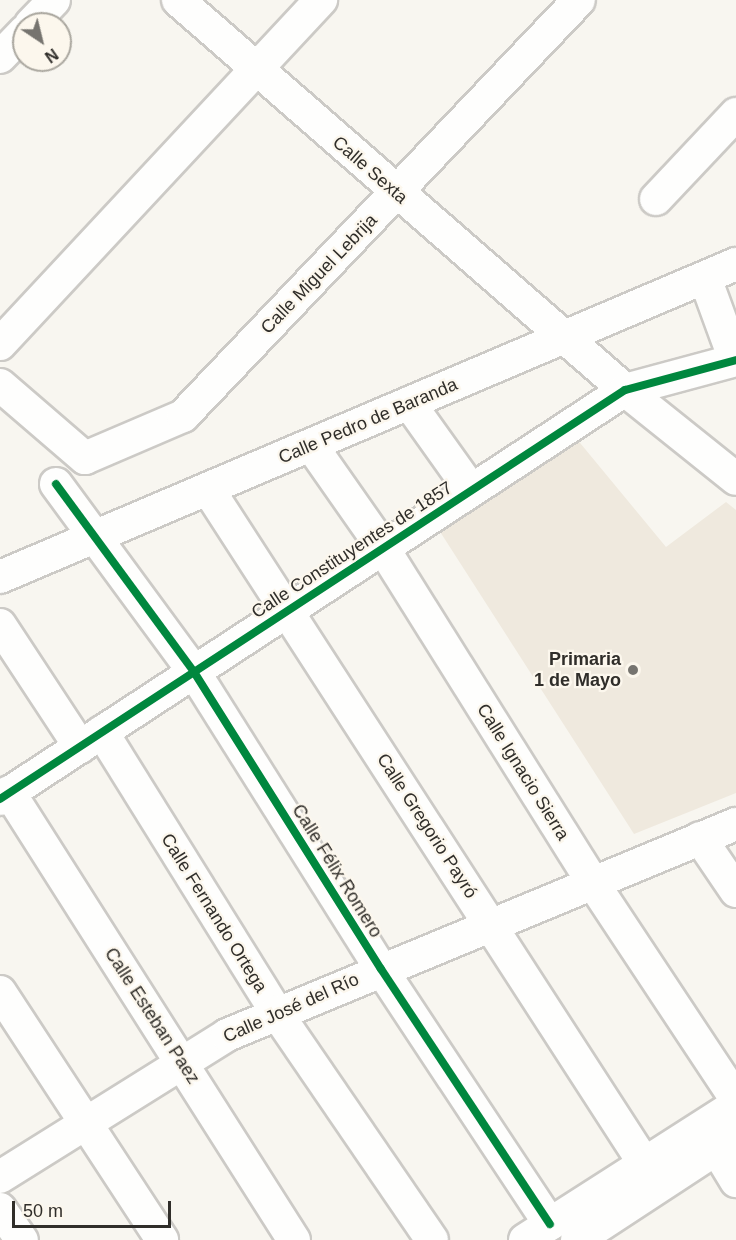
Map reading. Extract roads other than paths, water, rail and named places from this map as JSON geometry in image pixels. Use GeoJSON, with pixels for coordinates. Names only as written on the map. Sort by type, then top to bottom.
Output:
{"type":"FeatureCollection","features":[{"type":"Feature","properties":{"kind":"street"},"geometry":{"type":"LineString","coordinates":[[42,12],[54,0]]}},
{"type":"Feature","properties":{"kind":"street","name":"Calle Sexta"},"geometry":{"type":"LineString","coordinates":[[178,0],[397,194],[625,390],[736,479]]}},
{"type":"Feature","properties":{"kind":"street"},"geometry":{"type":"LineString","coordinates":[[0,344],[321,0]]}},
{"type":"Feature","properties":{"kind":"street","name":"Calle Miguel Lebrija"},"geometry":{"type":"LineString","coordinates":[[0,385],[85,458],[183,416],[397,194],[579,0]]}},
{"type":"Feature","properties":{"kind":"street"},"geometry":{"type":"LineString","coordinates":[[0,57],[12,44]]}},
{"type":"Feature","properties":{"kind":"street"},"geometry":{"type":"LineString","coordinates":[[656,199],[736,114]]}},
{"type":"Feature","properties":{"kind":"street","name":"Calle Pedro de Baranda"},"geometry":{"type":"LineString","coordinates":[[0,577],[736,264]]}},
{"type":"Feature","properties":{"kind":"street"},"geometry":{"type":"LineString","coordinates":[[705,278],[735,360]]}},
{"type":"Feature","properties":{"kind":"street","name":"Calle Constituyentes de 1857"},"geometry":{"type":"LineString","coordinates":[[5,796],[625,390],[735,360]]}},
{"type":"Feature","properties":{"kind":"street"},"geometry":{"type":"LineString","coordinates":[[409,403],[471,490]]}},
{"type":"Feature","properties":{"kind":"street","name":"Calle Ignacio Sierra"},"geometry":{"type":"LineString","coordinates":[[311,445],[383,548],[593,883],[736,1099]]}},
{"type":"Feature","properties":{"kind":"street","name":"Calle Félix Romero"},"geometry":{"type":"LineString","coordinates":[[56,484],[194,672],[381,969],[537,1232]]}},
{"type":"Feature","properties":{"kind":"street","name":"Calle Gregorio Payró"},"geometry":{"type":"LineString","coordinates":[[208,489],[644,1163]]}},
{"type":"Feature","properties":{"kind":"street","name":"Calle Fernando Ortega"},"geometry":{"type":"LineString","coordinates":[[0,625],[91,739],[432,1240]]}},
{"type":"Feature","properties":{"kind":"street","name":"Calle Esteban Paez"},"geometry":{"type":"LineString","coordinates":[[5,796],[182,1061],[294,1240]]}},
{"type":"Feature","properties":{"kind":"street","name":"Calle José del Río"},"geometry":{"type":"LineString","coordinates":[[0,1177],[182,1061],[276,1012],[736,824]]}},
{"type":"Feature","properties":{"kind":"street"},"geometry":{"type":"LineString","coordinates":[[700,838],[736,891]]}},
{"type":"Feature","properties":{"kind":"street"},"geometry":{"type":"LineString","coordinates":[[0,992],[162,1240]]}},
{"type":"Feature","properties":{"kind":"street"},"geometry":{"type":"LineString","coordinates":[[577,1240],[718,1137],[736,1105]]}},
{"type":"Feature","properties":{"kind":"street"},"geometry":{"type":"LineString","coordinates":[[537,1232],[644,1163],[718,1137]]}},
{"type":"Feature","properties":{"kind":"street"},"geometry":{"type":"LineString","coordinates":[[718,1137],[736,1181]]}},
{"type":"Feature","properties":{"kind":"street"},"geometry":{"type":"LineString","coordinates":[[0,1209],[22,1240]]}},
{"type":"Feature","properties":{"kind":"place","name":"Primaria 1 de Mayo"},"geometry":{"type":"Point","coordinates":[633,670]}}]}
